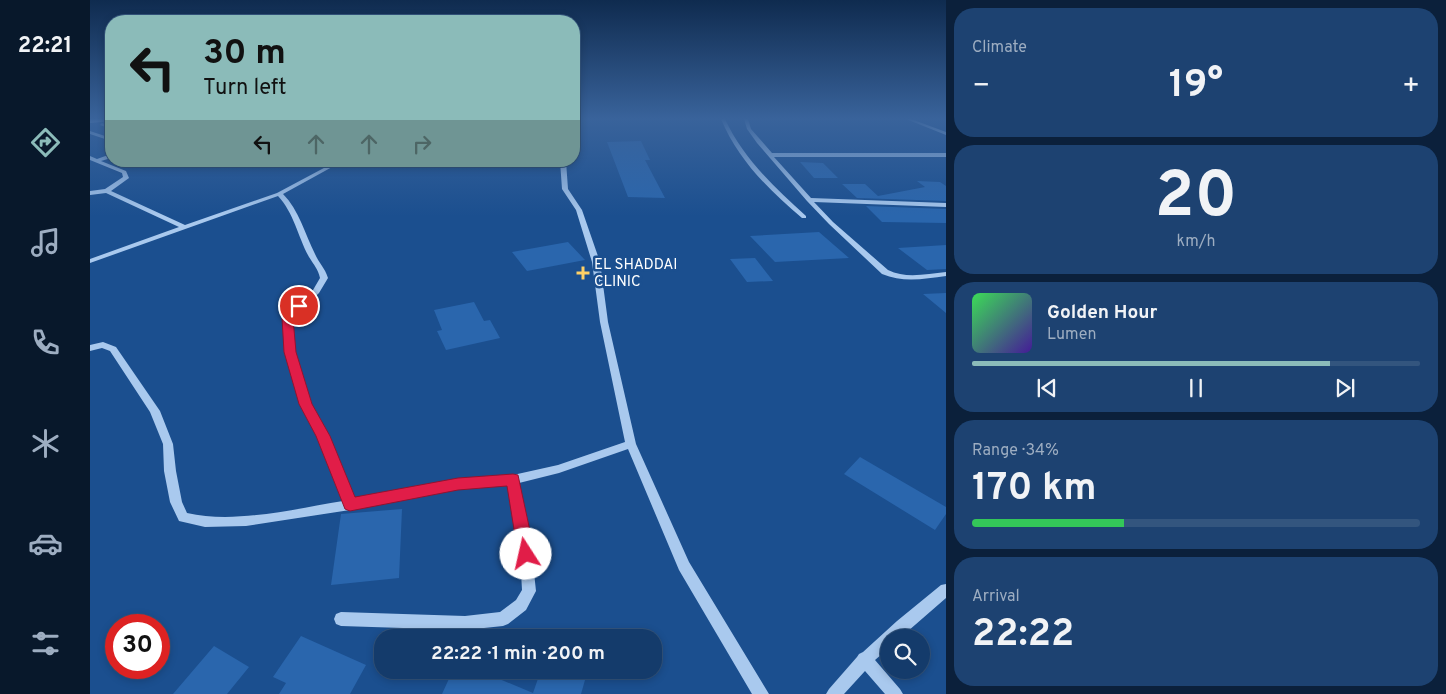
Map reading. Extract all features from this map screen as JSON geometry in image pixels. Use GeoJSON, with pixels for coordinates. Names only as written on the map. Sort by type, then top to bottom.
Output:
{"type":"FeatureCollection","features":[{"type":"Feature","properties":{"kind":"street"},"geometry":{"type":"LineString","coordinates":[[739,151],[777,194],[804,217]]}},
{"type":"Feature","properties":{"kind":"street"},"geometry":{"type":"LineString","coordinates":[[767,151],[831,223],[876,264],[893,276],[907,277],[946,274]]}},
{"type":"Feature","properties":{"kind":"street"},"geometry":{"type":"LineString","coordinates":[[770,155],[946,155]]}},
{"type":"Feature","properties":{"kind":"street"},"geometry":{"type":"LineString","coordinates":[[90,158],[105,165]]}},
{"type":"Feature","properties":{"kind":"street"},"geometry":{"type":"LineString","coordinates":[[96,161],[105,158]]}},
{"type":"Feature","properties":{"kind":"street"},"geometry":{"type":"LineString","coordinates":[[90,193],[107,191],[126,178],[124,172],[111,167]]}},
{"type":"Feature","properties":{"kind":"street"},"geometry":{"type":"LineString","coordinates":[[90,261],[184,227],[231,213],[279,194],[330,167]]}},
{"type":"Feature","properties":{"kind":"street"},"geometry":{"type":"LineString","coordinates":[[563,167],[565,189],[579,210],[596,262],[604,322],[631,444],[684,566],[761,694]]}},
{"type":"Feature","properties":{"kind":"street"},"geometry":{"type":"LineString","coordinates":[[107,191],[184,227]]}},
{"type":"Feature","properties":{"kind":"street"},"geometry":{"type":"LineString","coordinates":[[279,194],[289,204],[313,257],[322,269],[324,278],[316,291],[288,318],[290,352],[305,404],[323,436],[350,505]]}},
{"type":"Feature","properties":{"kind":"street"},"geometry":{"type":"LineString","coordinates":[[809,200],[946,205]]}},
{"type":"Feature","properties":{"kind":"street"},"geometry":{"type":"LineString","coordinates":[[90,348],[103,346],[113,349],[155,411],[168,444],[170,471],[176,502],[183,517],[205,522],[246,521],[350,505],[458,484],[513,480],[559,469],[631,444]]}},
{"type":"Feature","properties":{"kind":"street"},"geometry":{"type":"LineString","coordinates":[[341,619],[465,622],[503,619],[521,606],[529,591],[526,554],[513,480]]}},
{"type":"Feature","properties":{"kind":"street"},"geometry":{"type":"LineString","coordinates":[[834,694],[864,659],[902,624],[946,590]]}},
{"type":"Feature","properties":{"kind":"street"},"geometry":{"type":"LineString","coordinates":[[864,659],[895,694]]}},
{"type":"Feature","properties":{"kind":"building"},"geometry":{"type":"Polygon","coordinates":[[[611,151],[646,151],[650,160],[645,160],[665,198],[628,197],[611,151]]]}},
{"type":"Feature","properties":{"kind":"building"},"geometry":{"type":"Polygon","coordinates":[[[800,162],[823,163],[838,178],[814,178],[800,162]]]}},
{"type":"Feature","properties":{"kind":"building"},"geometry":{"type":"Polygon","coordinates":[[[917,181],[940,182],[946,186],[946,201],[857,198],[842,184],[865,184],[878,196],[925,187],[917,181]]]}},
{"type":"Feature","properties":{"kind":"building"},"geometry":{"type":"Polygon","coordinates":[[[866,206],[946,209],[946,223],[882,222],[866,206]]]}},
{"type":"Feature","properties":{"kind":"building"},"geometry":{"type":"Polygon","coordinates":[[[819,232],[849,258],[775,262],[750,236],[819,232]]]}},
{"type":"Feature","properties":{"kind":"building"},"geometry":{"type":"Polygon","coordinates":[[[568,242],[585,260],[527,271],[512,252],[568,242]]]}},
{"type":"Feature","properties":{"kind":"building"},"geometry":{"type":"Polygon","coordinates":[[[946,245],[946,269],[927,270],[898,248],[946,245]]]}},
{"type":"Feature","properties":{"kind":"building"},"geometry":{"type":"Polygon","coordinates":[[[755,258],[773,281],[747,282],[730,259],[755,258]]]}},
{"type":"Feature","properties":{"kind":"building"},"geometry":{"type":"Polygon","coordinates":[[[946,293],[946,313],[923,294],[946,293]]]}},
{"type":"Feature","properties":{"kind":"building"},"geometry":{"type":"Polygon","coordinates":[[[474,302],[484,321],[490,320],[500,338],[446,350],[437,331],[442,330],[434,310],[474,302]]]}},
{"type":"Feature","properties":{"kind":"building"},"geometry":{"type":"Polygon","coordinates":[[[860,457],[946,507],[946,514],[935,530],[844,474],[860,457]]]}},
{"type":"Feature","properties":{"kind":"building"},"geometry":{"type":"Polygon","coordinates":[[[402,509],[399,578],[331,585],[341,514],[402,509]]]}},
{"type":"Feature","properties":{"kind":"building"},"geometry":{"type":"Polygon","coordinates":[[[301,636],[366,665],[350,694],[279,694],[286,683],[273,677],[301,636]]]}},
{"type":"Feature","properties":{"kind":"building"},"geometry":{"type":"Polygon","coordinates":[[[214,646],[249,667],[227,694],[173,694],[214,646]]]}},
{"type":"Feature","properties":{"kind":"building"},"geometry":{"type":"Polygon","coordinates":[[[449,679],[500,679],[533,693],[538,679],[585,679],[581,694],[442,694],[449,679]]]}},
{"type":"Feature","properties":{"kind":"place","name":"EL SHADDAI CLINIC"},"geometry":{"type":"Point","coordinates":[583,273]}},
{"type":"Feature","properties":{"kind":"route"},"geometry":{"type":"LineString","coordinates":[[299,306],[288,318],[290,352],[305,404],[323,436],[350,505],[458,484],[513,480],[526,554]]}}]}
